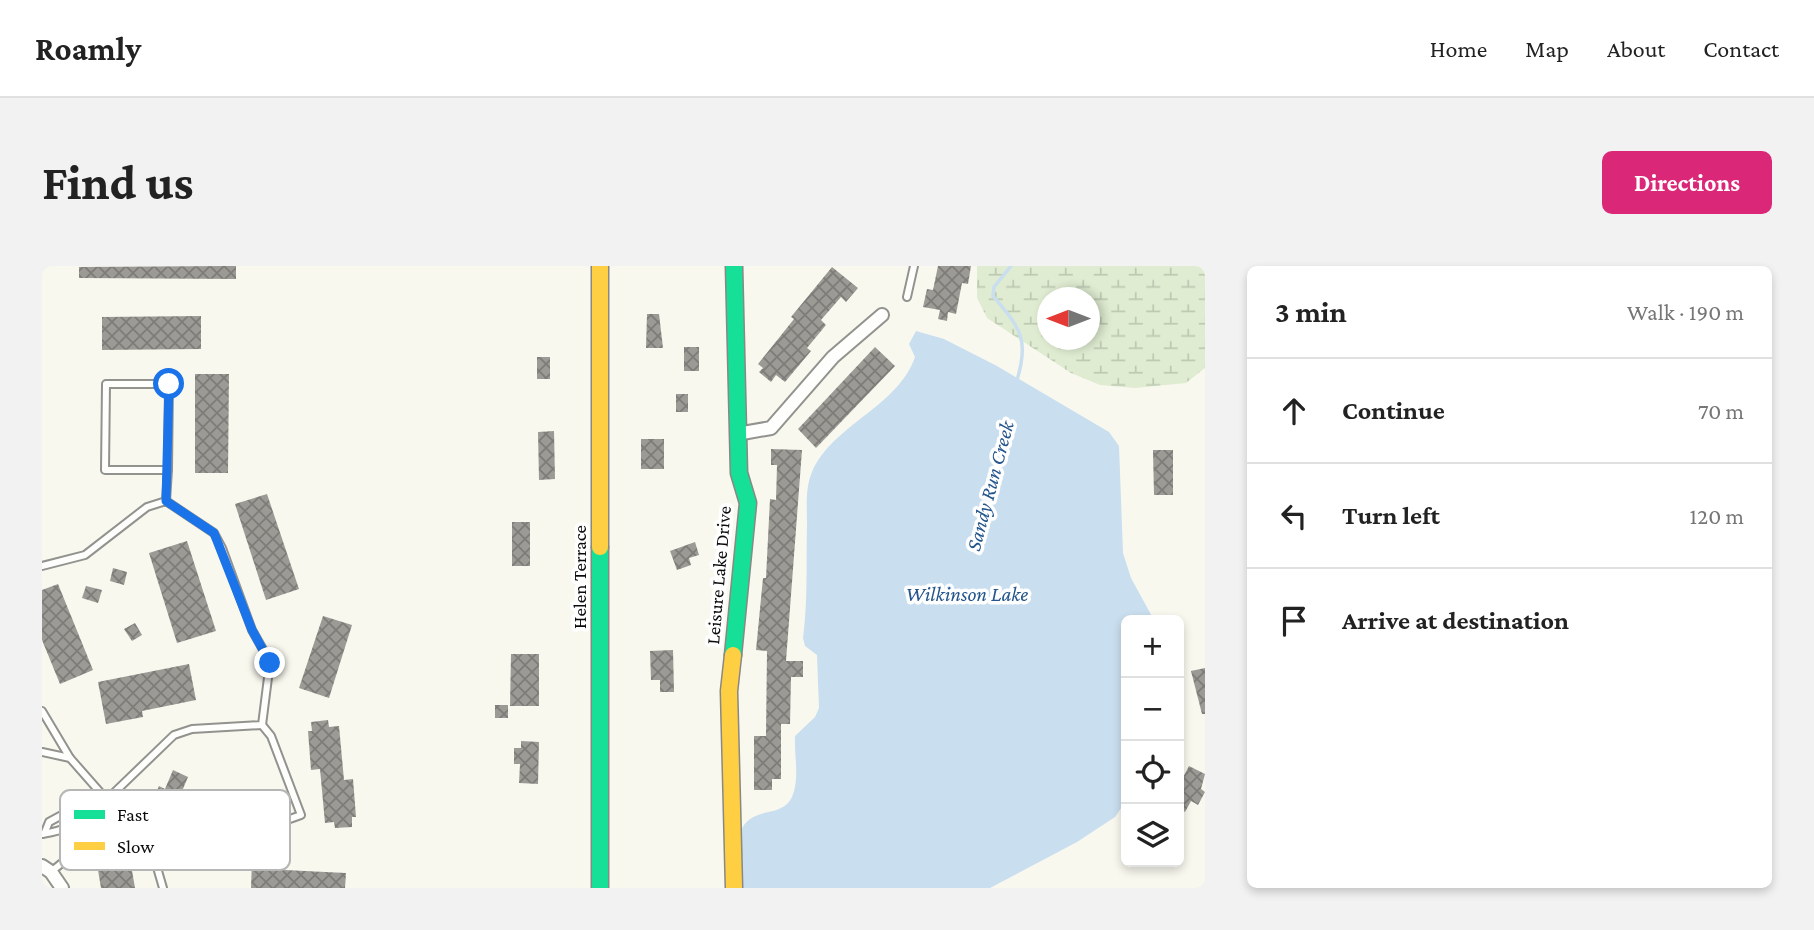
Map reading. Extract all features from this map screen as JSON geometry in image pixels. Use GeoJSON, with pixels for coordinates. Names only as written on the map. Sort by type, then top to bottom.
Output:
{"type":"FeatureCollection","features":[{"type":"Feature","properties":{"kind":"street","name":"Helen Terrace"},"geometry":{"type":"LineString","coordinates":[[600,266],[600,888]]}},
{"type":"Feature","properties":{"kind":"street","name":"Leisure Lake Drive"},"geometry":{"type":"LineString","coordinates":[[734,266],[739,473],[748,503],[729,691],[734,888]]}},
{"type":"Feature","properties":{"kind":"street"},"geometry":{"type":"LineString","coordinates":[[737,434],[771,428],[833,357],[883,315]]}},
{"type":"Feature","properties":{"kind":"street"},"geometry":{"type":"LineString","coordinates":[[46,869],[62,888]]}},
{"type":"Feature","properties":{"kind":"lane"},"geometry":{"type":"LineString","coordinates":[[907,297],[914,266]]}},
{"type":"Feature","properties":{"kind":"lane"},"geometry":{"type":"LineString","coordinates":[[166,501],[168,470],[169,384],[106,384],[105,470],[168,470]]}},
{"type":"Feature","properties":{"kind":"lane"},"geometry":{"type":"LineString","coordinates":[[42,566],[85,555],[147,507],[166,501]]}},
{"type":"Feature","properties":{"kind":"lane"},"geometry":{"type":"LineString","coordinates":[[166,501],[214,533],[252,630],[270,663],[262,725],[271,736],[301,815],[290,819]]}},
{"type":"Feature","properties":{"kind":"lane"},"geometry":{"type":"LineString","coordinates":[[42,712],[70,758],[96,790]]}},
{"type":"Feature","properties":{"kind":"lane"},"geometry":{"type":"LineString","coordinates":[[118,790],[174,735],[192,729],[262,725]]}},
{"type":"Feature","properties":{"kind":"lane"},"geometry":{"type":"LineString","coordinates":[[42,752],[70,758]]}},
{"type":"Feature","properties":{"kind":"lane"},"geometry":{"type":"LineString","coordinates":[[44,834],[49,822],[60,816]]}},
{"type":"Feature","properties":{"kind":"lane"},"geometry":{"type":"LineString","coordinates":[[158,870],[163,888]]}},
{"type":"Feature","properties":{"kind":"green space"},"geometry":{"type":"Polygon","coordinates":[[[977,266],[1205,266],[1205,368],[1186,383],[1135,388],[1100,385],[1071,373],[987,318],[977,298],[977,266]]]}},
{"type":"Feature","properties":{"kind":"water","name":"Wilkinson Lake"},"geometry":{"type":"Polygon","coordinates":[[[916,331],[944,339],[997,366],[1109,432],[1119,446],[1123,553],[1131,578],[1151,615],[1121,615],[1121,808],[1115,817],[1077,842],[990,888],[741,888],[740,833],[751,818],[781,808],[792,797],[796,775],[795,736],[815,717],[819,708],[817,655],[805,646],[803,638],[807,498],[810,478],[822,455],[835,441],[880,403],[907,374],[915,357],[909,344],[916,331]]]}},
{"type":"Feature","properties":{"kind":"building"},"geometry":{"type":"Polygon","coordinates":[[[236,266],[236,279],[79,278],[79,267],[236,266]]]}},
{"type":"Feature","properties":{"kind":"building"},"geometry":{"type":"Polygon","coordinates":[[[938,266],[971,266],[968,284],[962,283],[956,314],[948,312],[947,321],[938,319],[940,310],[923,307],[927,289],[933,290],[938,266]]]}},
{"type":"Feature","properties":{"kind":"building"},"geometry":{"type":"Polygon","coordinates":[[[832,267],[858,288],[846,302],[841,297],[821,320],[826,325],[807,348],[811,351],[785,382],[776,375],[771,382],[759,372],[763,368],[758,364],[794,319],[791,317],[832,267]]]}},
{"type":"Feature","properties":{"kind":"building"},"geometry":{"type":"Polygon","coordinates":[[[647,314],[659,314],[663,348],[646,348],[647,314]]]}},
{"type":"Feature","properties":{"kind":"building"},"geometry":{"type":"Polygon","coordinates":[[[201,316],[201,349],[102,350],[102,317],[201,316]]]}},
{"type":"Feature","properties":{"kind":"building"},"geometry":{"type":"Polygon","coordinates":[[[684,347],[699,347],[699,371],[684,371],[684,347]]]}},
{"type":"Feature","properties":{"kind":"building"},"geometry":{"type":"Polygon","coordinates":[[[875,347],[895,366],[816,448],[798,429],[875,347]]]}},
{"type":"Feature","properties":{"kind":"building"},"geometry":{"type":"Polygon","coordinates":[[[537,357],[550,357],[550,379],[537,379],[537,357]]]}},
{"type":"Feature","properties":{"kind":"building"},"geometry":{"type":"Polygon","coordinates":[[[195,374],[229,374],[228,473],[195,473],[195,374]]]}},
{"type":"Feature","properties":{"kind":"building"},"geometry":{"type":"Polygon","coordinates":[[[676,394],[688,394],[688,412],[676,412],[676,394]]]}},
{"type":"Feature","properties":{"kind":"building"},"geometry":{"type":"Polygon","coordinates":[[[554,431],[555,479],[539,480],[538,432],[554,431]]]}},
{"type":"Feature","properties":{"kind":"building"},"geometry":{"type":"Polygon","coordinates":[[[641,439],[664,439],[664,469],[641,469],[641,439]]]}},
{"type":"Feature","properties":{"kind":"building"},"geometry":{"type":"Polygon","coordinates":[[[771,449],[802,450],[786,661],[803,661],[803,677],[791,677],[790,724],[781,724],[781,779],[772,779],[772,790],[754,790],[754,736],[766,736],[767,651],[756,650],[763,578],[766,578],[770,499],[776,500],[777,465],[771,465],[771,449]]]}},
{"type":"Feature","properties":{"kind":"building"},"geometry":{"type":"Polygon","coordinates":[[[1153,450],[1173,450],[1173,495],[1154,495],[1153,450]]]}},
{"type":"Feature","properties":{"kind":"building"},"geometry":{"type":"Polygon","coordinates":[[[267,494],[299,589],[266,600],[235,504],[267,494]]]}},
{"type":"Feature","properties":{"kind":"building"},"geometry":{"type":"Polygon","coordinates":[[[512,522],[530,522],[530,566],[512,566],[512,522]]]}},
{"type":"Feature","properties":{"kind":"building"},"geometry":{"type":"Polygon","coordinates":[[[187,541],[216,631],[177,643],[149,553],[187,541]]]}},
{"type":"Feature","properties":{"kind":"building"},"geometry":{"type":"Polygon","coordinates":[[[695,542],[699,555],[689,558],[691,565],[677,570],[670,551],[695,542]]]}},
{"type":"Feature","properties":{"kind":"building"},"geometry":{"type":"Polygon","coordinates":[[[113,568],[127,572],[124,585],[110,581],[113,568]]]}},
{"type":"Feature","properties":{"kind":"building"},"geometry":{"type":"Polygon","coordinates":[[[58,584],[93,670],[60,684],[42,640],[42,590],[58,584]]]}},
{"type":"Feature","properties":{"kind":"building"},"geometry":{"type":"Polygon","coordinates":[[[86,586],[102,590],[98,603],[82,598],[86,586]]]}},
{"type":"Feature","properties":{"kind":"building"},"geometry":{"type":"Polygon","coordinates":[[[323,616],[352,625],[329,698],[299,688],[323,616]]]}},
{"type":"Feature","properties":{"kind":"building"},"geometry":{"type":"Polygon","coordinates":[[[135,623],[142,635],[132,641],[124,629],[135,623]]]}},
{"type":"Feature","properties":{"kind":"building"},"geometry":{"type":"Polygon","coordinates":[[[673,650],[674,692],[660,692],[660,680],[651,680],[650,651],[673,650]]]}},
{"type":"Feature","properties":{"kind":"building"},"geometry":{"type":"Polygon","coordinates":[[[511,654],[539,654],[539,706],[510,706],[511,654]]]}},
{"type":"Feature","properties":{"kind":"building"},"geometry":{"type":"Polygon","coordinates":[[[189,664],[196,700],[142,711],[143,717],[106,724],[98,682],[189,664]]]}},
{"type":"Feature","properties":{"kind":"building"},"geometry":{"type":"Polygon","coordinates":[[[1205,668],[1205,714],[1202,714],[1191,671],[1205,668]]]}},
{"type":"Feature","properties":{"kind":"building"},"geometry":{"type":"Polygon","coordinates":[[[495,705],[508,705],[508,718],[495,718],[495,705]]]}},
{"type":"Feature","properties":{"kind":"building"},"geometry":{"type":"Polygon","coordinates":[[[328,720],[329,727],[339,726],[344,780],[353,779],[356,817],[352,817],[352,827],[335,828],[334,822],[325,823],[320,769],[311,770],[308,731],[312,731],[311,722],[328,720]]]}},
{"type":"Feature","properties":{"kind":"building"},"geometry":{"type":"Polygon","coordinates":[[[521,741],[539,742],[538,784],[519,783],[520,764],[514,764],[514,748],[521,748],[521,741]]]}},
{"type":"Feature","properties":{"kind":"building"},"geometry":{"type":"Polygon","coordinates":[[[1189,766],[1205,774],[1201,789],[1205,792],[1198,805],[1191,801],[1185,812],[1184,811],[1184,776],[1189,766]]]}},
{"type":"Feature","properties":{"kind":"building"},"geometry":{"type":"Polygon","coordinates":[[[173,770],[188,777],[182,790],[157,790],[159,786],[165,789],[173,770]]]}},
{"type":"Feature","properties":{"kind":"building"},"geometry":{"type":"Polygon","coordinates":[[[98,870],[132,870],[135,888],[101,888],[98,870]]]}},
{"type":"Feature","properties":{"kind":"building"},"geometry":{"type":"Polygon","coordinates":[[[252,870],[346,873],[345,888],[251,888],[252,870]]]}},
{"type":"Feature","properties":{"kind":"waterway","name":"Sandy Run Creek"},"geometry":{"type":"LineString","coordinates":[[1011,266],[994,287],[993,296],[1010,316],[1020,334],[1022,354],[1017,380]]}},
{"type":"Feature","properties":{"kind":"traffic: fast"},"geometry":{"type":"LineString","coordinates":[[733,655],[748,503],[739,473],[734,266]]}},
{"type":"Feature","properties":{"kind":"traffic: fast"},"geometry":{"type":"LineString","coordinates":[[600,547],[600,888]]}},
{"type":"Feature","properties":{"kind":"traffic: slow"},"geometry":{"type":"LineString","coordinates":[[600,266],[600,547]]}},
{"type":"Feature","properties":{"kind":"traffic: slow"},"geometry":{"type":"LineString","coordinates":[[733,655],[729,691],[734,888]]}},
{"type":"Feature","properties":{"kind":"route"},"geometry":{"type":"LineString","coordinates":[[169,384],[166,501],[214,533],[252,630],[270,663]]}}]}
